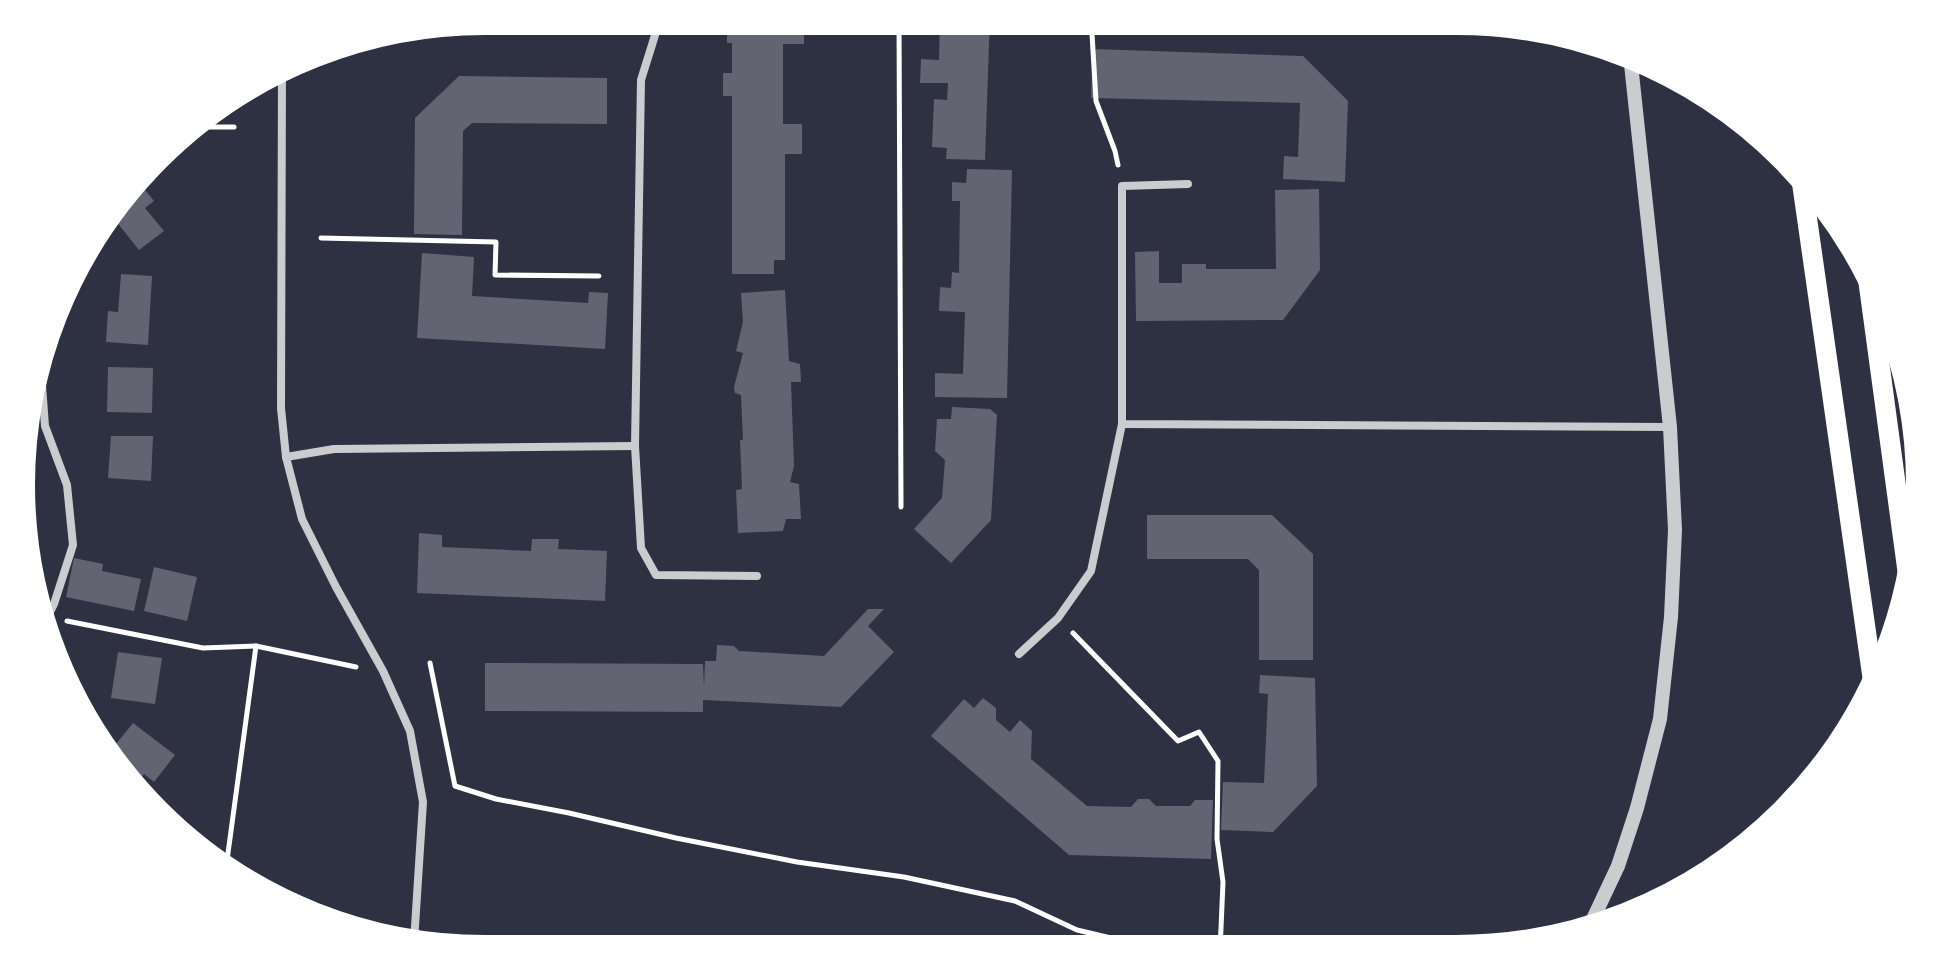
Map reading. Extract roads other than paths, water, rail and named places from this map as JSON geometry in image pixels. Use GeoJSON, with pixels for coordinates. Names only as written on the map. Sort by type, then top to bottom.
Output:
{"type":"FeatureCollection","features":[{"type":"Feature","properties":{"kind":"main road"},"geometry":{"type":"LineString","coordinates":[[1803,191],[1871,669]]}},
{"type":"Feature","properties":{"kind":"main road"},"geometry":{"type":"LineString","coordinates":[[1871,299],[1905,555]]}},
{"type":"Feature","properties":{"kind":"street"},"geometry":{"type":"LineString","coordinates":[[657,30],[641,80],[635,446],[641,548],[656,575],[757,576]]}},
{"type":"Feature","properties":{"kind":"street"},"geometry":{"type":"LineString","coordinates":[[1593,919],[1618,866],[1660,719],[1671,617],[1675,530],[1670,427],[1631,66]]}},
{"type":"Feature","properties":{"kind":"street"},"geometry":{"type":"LineString","coordinates":[[282,78],[281,408],[286,457],[302,519],[383,671],[410,731],[423,802],[415,934]]}},
{"type":"Feature","properties":{"kind":"street"},"geometry":{"type":"LineString","coordinates":[[1019,654],[1058,618],[1091,571],[1122,424],[1122,186],[1188,184]]}},
{"type":"Feature","properties":{"kind":"street"},"geometry":{"type":"LineString","coordinates":[[42,384],[45,426],[67,485],[73,545],[49,613]]}},
{"type":"Feature","properties":{"kind":"street"},"geometry":{"type":"LineString","coordinates":[[1122,424],[1670,427]]}},
{"type":"Feature","properties":{"kind":"street"},"geometry":{"type":"LineString","coordinates":[[286,457],[334,449],[635,446]]}}]}
